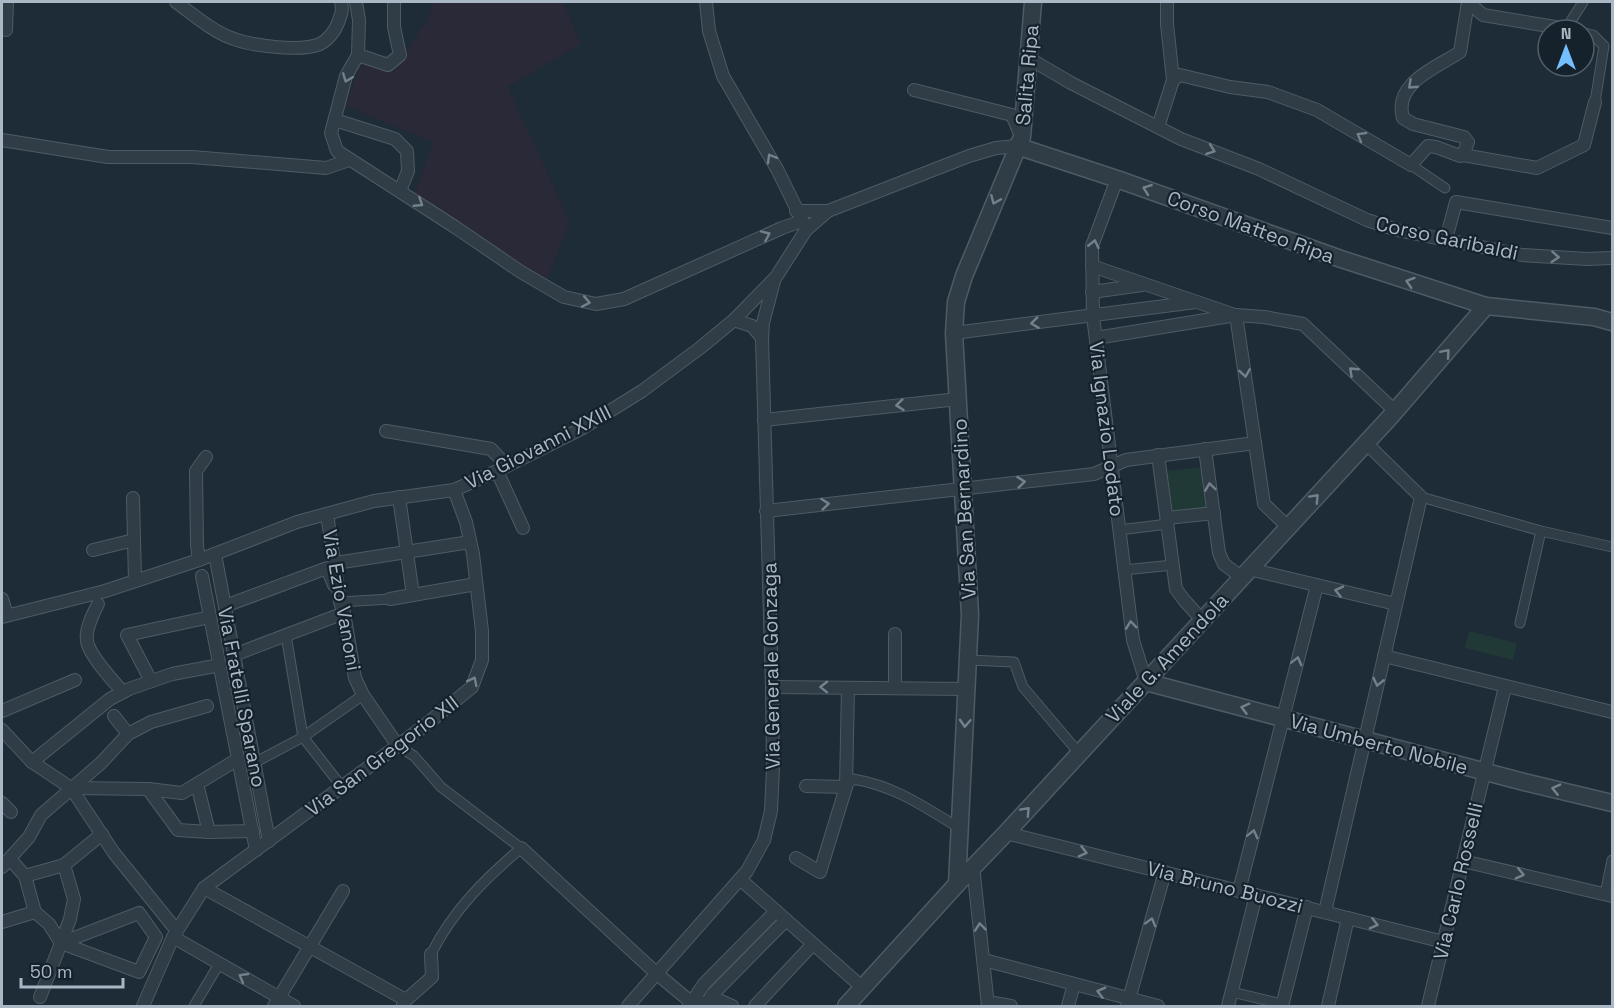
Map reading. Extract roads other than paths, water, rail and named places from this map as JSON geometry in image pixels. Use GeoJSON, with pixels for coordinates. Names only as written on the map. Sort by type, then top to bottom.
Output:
{"type":"FeatureCollection","features":[{"type":"Feature","properties":{"kind":"street"},"geometry":{"type":"LineString","coordinates":[[6,30],[7,2]]}},
{"type":"Feature","properties":{"kind":"street"},"geometry":{"type":"LineString","coordinates":[[176,2],[233,39],[295,48],[320,44],[335,31],[343,10],[341,2]]}},
{"type":"Feature","properties":{"kind":"street"},"geometry":{"type":"LineString","coordinates":[[356,2],[359,20],[358,55],[346,76],[331,133],[337,151],[521,273],[564,297],[596,304],[624,299],[782,228],[969,156],[1020,142],[1012,115],[914,90]]}},
{"type":"Feature","properties":{"kind":"street"},"geometry":{"type":"LineString","coordinates":[[358,55],[388,65],[400,54],[394,27],[394,2]]}},
{"type":"Feature","properties":{"kind":"street"},"geometry":{"type":"LineString","coordinates":[[705,2],[710,32],[723,76],[777,169],[802,221]]}},
{"type":"Feature","properties":{"kind":"street","name":"Salita Ripa"},"geometry":{"type":"LineString","coordinates":[[1020,142],[1030,59],[1033,2]]}},
{"type":"Feature","properties":{"kind":"street"},"geometry":{"type":"LineString","coordinates":[[1158,127],[1173,80],[1167,2]]}},
{"type":"Feature","properties":{"kind":"street"},"geometry":{"type":"LineString","coordinates":[[1468,2],[1483,15],[1536,24]]}},
{"type":"Feature","properties":{"kind":"street"},"geometry":{"type":"LineString","coordinates":[[1463,155],[1468,142],[1464,137],[1413,124],[1403,118],[1400,109],[1404,91],[1412,82],[1460,52],[1468,2]]}},
{"type":"Feature","properties":{"kind":"street"},"geometry":{"type":"LineString","coordinates":[[1572,18],[1583,2]]}},
{"type":"Feature","properties":{"kind":"street"},"geometry":{"type":"LineString","coordinates":[[1411,165],[1428,146],[1460,156],[1537,168],[1584,145],[1604,46],[1596,38]]}},
{"type":"Feature","properties":{"kind":"street","name":"Corso Garibaldi"},"geometry":{"type":"LineString","coordinates":[[1030,59],[1181,139],[1259,169],[1367,220],[1397,230],[1531,256],[1612,258]]}},
{"type":"Feature","properties":{"kind":"street"},"geometry":{"type":"LineString","coordinates":[[1173,80],[1180,75],[1230,87],[1268,92],[1317,110],[1446,188]]}},
{"type":"Feature","properties":{"kind":"street"},"geometry":{"type":"LineString","coordinates":[[335,120],[394,139],[407,151],[408,171],[400,191]]}},
{"type":"Feature","properties":{"kind":"street"},"geometry":{"type":"LineString","coordinates":[[2,140],[108,157],[192,157],[326,168],[349,160]]}},
{"type":"Feature","properties":{"kind":"street","name":"Corso Matteo Ripa"},"geometry":{"type":"LineString","coordinates":[[1020,142],[1341,259],[1486,306],[1594,317],[1612,321]]}},
{"type":"Feature","properties":{"kind":"street","name":"Via San Bernardino"},"geometry":{"type":"LineString","coordinates":[[957,884],[970,615],[954,333],[956,302],[964,276],[1020,142]]}},
{"type":"Feature","properties":{"kind":"street","name":"Via Ignazio Lodato"},"geometry":{"type":"LineString","coordinates":[[1117,179],[1092,246],[1093,316],[1133,640],[1146,682]]}},
{"type":"Feature","properties":{"kind":"street"},"geometry":{"type":"LineString","coordinates":[[1446,239],[1456,202],[1612,228]]}},
{"type":"Feature","properties":{"kind":"street"},"geometry":{"type":"LineString","coordinates":[[802,221],[828,211]]}},
{"type":"Feature","properties":{"kind":"street","name":"Via Giovanni XXIII"},"geometry":{"type":"LineString","coordinates":[[4,616],[105,591],[199,561],[297,522],[374,501],[454,490],[581,429],[642,391],[745,310],[776,277],[802,221]]}},
{"type":"Feature","properties":{"kind":"street"},"geometry":{"type":"LineString","coordinates":[[1092,266],[1236,315]]}},
{"type":"Feature","properties":{"kind":"street","name":"Via Generale Gonzaga"},"geometry":{"type":"LineString","coordinates":[[628,1006],[747,871],[764,840],[771,812],[772,687],[764,420],[766,309],[776,277]]}},
{"type":"Feature","properties":{"kind":"street"},"geometry":{"type":"LineString","coordinates":[[1092,292],[1146,284]]}},
{"type":"Feature","properties":{"kind":"street"},"geometry":{"type":"LineString","coordinates":[[954,333],[1196,302]]}},
{"type":"Feature","properties":{"kind":"street","name":"Viale G. Amendola"},"geometry":{"type":"LineString","coordinates":[[846,1006],[1366,443],[1486,306]]}},
{"type":"Feature","properties":{"kind":"street"},"geometry":{"type":"LineString","coordinates":[[745,310],[766,309]]}},
{"type":"Feature","properties":{"kind":"street"},"geometry":{"type":"LineString","coordinates":[[1236,315],[1264,504],[1288,527]]}},
{"type":"Feature","properties":{"kind":"street"},"geometry":{"type":"LineString","coordinates":[[1096,338],[1236,315],[1303,324],[1395,411]]}},
{"type":"Feature","properties":{"kind":"street"},"geometry":{"type":"LineString","coordinates":[[734,320],[752,326],[766,346]]}},
{"type":"Feature","properties":{"kind":"street"},"geometry":{"type":"LineString","coordinates":[[764,420],[799,411],[958,399]]}},
{"type":"Feature","properties":{"kind":"street"},"geometry":{"type":"LineString","coordinates":[[386,431],[491,449],[502,468],[523,528]]}},
{"type":"Feature","properties":{"kind":"street"},"geometry":{"type":"LineString","coordinates":[[766,511],[1094,474],[1125,460],[1255,443]]}},
{"type":"Feature","properties":{"kind":"street"},"geometry":{"type":"LineString","coordinates":[[1366,443],[1421,497],[1541,531],[1612,547]]}},
{"type":"Feature","properties":{"kind":"street"},"geometry":{"type":"LineString","coordinates":[[1205,449],[1219,553],[1224,564],[1245,573],[1317,585],[1396,604]]}},
{"type":"Feature","properties":{"kind":"street"},"geometry":{"type":"LineString","coordinates":[[1158,455],[1176,589],[1202,620]]}},
{"type":"Feature","properties":{"kind":"street"},"geometry":{"type":"LineString","coordinates":[[199,561],[196,545],[196,471],[206,457]]}},
{"type":"Feature","properties":{"kind":"street","name":"Via San Gregorio XII"},"geometry":{"type":"LineString","coordinates":[[148,1004],[175,934],[204,888],[398,746],[472,687],[482,660],[482,631],[470,542],[466,522],[454,490]]}},
{"type":"Feature","properties":{"kind":"street"},"geometry":{"type":"LineString","coordinates":[[399,497],[413,595]]}},
{"type":"Feature","properties":{"kind":"street"},"geometry":{"type":"LineString","coordinates":[[1325,912],[1421,497]]}},
{"type":"Feature","properties":{"kind":"street"},"geometry":{"type":"LineString","coordinates":[[133,498],[135,581]]}},
{"type":"Feature","properties":{"kind":"street"},"geometry":{"type":"LineString","coordinates":[[1119,530],[1214,513]]}},
{"type":"Feature","properties":{"kind":"street","name":"Via Ezio Vanoni"},"geometry":{"type":"LineString","coordinates":[[327,514],[355,678],[363,695],[398,746]]}},
{"type":"Feature","properties":{"kind":"street"},"geometry":{"type":"LineString","coordinates":[[1520,623],[1541,531]]}},
{"type":"Feature","properties":{"kind":"street"},"geometry":{"type":"LineString","coordinates":[[93,550],[134,540]]}},
{"type":"Feature","properties":{"kind":"street"},"geometry":{"type":"LineString","coordinates":[[336,563],[470,542]]}},
{"type":"Feature","properties":{"kind":"street","name":"Via Fratelli Sparano"},"geometry":{"type":"LineString","coordinates":[[215,554],[269,841]]}},
{"type":"Feature","properties":{"kind":"street"},"geometry":{"type":"LineString","coordinates":[[1124,570],[1173,565]]}},
{"type":"Feature","properties":{"kind":"street"},"geometry":{"type":"LineString","coordinates":[[225,606],[327,568],[342,608]]}},
{"type":"Feature","properties":{"kind":"street"},"geometry":{"type":"LineString","coordinates":[[202,576],[256,850]]}},
{"type":"Feature","properties":{"kind":"street"},"geometry":{"type":"LineString","coordinates":[[234,655],[286,635],[342,608],[476,584]]}},
{"type":"Feature","properties":{"kind":"street"},"geometry":{"type":"LineString","coordinates":[[1239,891],[1317,585]]}},
{"type":"Feature","properties":{"kind":"street"},"geometry":{"type":"LineString","coordinates":[[2,599],[4,616]]}},
{"type":"Feature","properties":{"kind":"street"},"geometry":{"type":"LineString","coordinates":[[98,604],[91,621],[87,641],[93,654],[123,692]]}},
{"type":"Feature","properties":{"kind":"street"},"geometry":{"type":"LineString","coordinates":[[151,681],[126,635],[210,617]]}},
{"type":"Feature","properties":{"kind":"street"},"geometry":{"type":"LineString","coordinates":[[895,634],[895,688]]}},
{"type":"Feature","properties":{"kind":"street"},"geometry":{"type":"LineString","coordinates":[[286,635],[303,737],[342,787]]}},
{"type":"Feature","properties":{"kind":"street"},"geometry":{"type":"LineString","coordinates":[[1384,657],[1612,712]]}},
{"type":"Feature","properties":{"kind":"street"},"geometry":{"type":"LineString","coordinates":[[968,660],[1014,662],[1023,687],[1079,753]]}},
{"type":"Feature","properties":{"kind":"street"},"geometry":{"type":"LineString","coordinates":[[32,762],[110,699],[123,692],[172,674],[220,665]]}},
{"type":"Feature","properties":{"kind":"street"},"geometry":{"type":"LineString","coordinates":[[2,711],[75,680]]}},
{"type":"Feature","properties":{"kind":"street","name":"Via Umberto Nobile"},"geometry":{"type":"LineString","coordinates":[[1146,682],[1484,771],[1612,800]]}},
{"type":"Feature","properties":{"kind":"street"},"geometry":{"type":"LineString","coordinates":[[772,687],[966,688]]}},
{"type":"Feature","properties":{"kind":"street","name":"Via Carlo Rosselli"},"geometry":{"type":"LineString","coordinates":[[1428,1006],[1505,687]]}},
{"type":"Feature","properties":{"kind":"street"},"geometry":{"type":"LineString","coordinates":[[796,858],[820,872],[846,787],[848,688]]}},
{"type":"Feature","properties":{"kind":"street"},"geometry":{"type":"LineString","coordinates":[[254,763],[303,737],[363,695]]}},
{"type":"Feature","properties":{"kind":"street"},"geometry":{"type":"LineString","coordinates":[[61,943],[139,913],[156,938],[139,972],[61,943],[49,924],[35,912],[25,876],[6,863],[29,837],[41,815],[101,763],[128,734],[151,722],[207,706]]}},
{"type":"Feature","properties":{"kind":"street"},"geometry":{"type":"LineString","coordinates":[[114,716],[128,734]]}},
{"type":"Feature","properties":{"kind":"street"},"geometry":{"type":"LineString","coordinates":[[2,730],[32,762],[70,788],[114,854],[175,934],[276,1002],[294,1006]]}},
{"type":"Feature","properties":{"kind":"street"},"geometry":{"type":"LineString","coordinates":[[398,746],[414,756],[441,787],[521,848],[690,1005],[707,1004],[716,999],[732,1006]]}},
{"type":"Feature","properties":{"kind":"street"},"geometry":{"type":"LineString","coordinates":[[70,788],[148,789],[182,793],[238,759]]}},
{"type":"Feature","properties":{"kind":"street"},"geometry":{"type":"LineString","coordinates":[[846,787],[853,779],[878,783],[912,799],[959,828]]}},
{"type":"Feature","properties":{"kind":"street"},"geometry":{"type":"LineString","coordinates":[[197,784],[209,832]]}},
{"type":"Feature","properties":{"kind":"street"},"geometry":{"type":"LineString","coordinates":[[806,786],[846,787]]}},
{"type":"Feature","properties":{"kind":"street"},"geometry":{"type":"LineString","coordinates":[[148,789],[178,830],[253,831]]}},
{"type":"Feature","properties":{"kind":"street"},"geometry":{"type":"LineString","coordinates":[[2,803],[11,812]]}},
{"type":"Feature","properties":{"kind":"street","name":"Via Bruno Buozzi"},"geometry":{"type":"LineString","coordinates":[[1006,833],[1444,942]]}},
{"type":"Feature","properties":{"kind":"street"},"geometry":{"type":"LineString","coordinates":[[25,876],[64,864],[102,834]]}},
{"type":"Feature","properties":{"kind":"street"},"geometry":{"type":"LineString","coordinates":[[204,888],[309,946],[404,1003],[432,977],[431,954],[441,934],[480,884],[521,848]]}},
{"type":"Feature","properties":{"kind":"street"},"geometry":{"type":"LineString","coordinates":[[1463,861],[1609,895],[1612,861]]}},
{"type":"Feature","properties":{"kind":"street"},"geometry":{"type":"LineString","coordinates":[[40,997],[70,919],[74,899],[64,864]]}},
{"type":"Feature","properties":{"kind":"street"},"geometry":{"type":"LineString","coordinates":[[973,866],[988,1004],[1011,1006]]}},
{"type":"Feature","properties":{"kind":"street"},"geometry":{"type":"LineString","coordinates":[[1128,1003],[1165,872]]}},
{"type":"Feature","properties":{"kind":"street"},"geometry":{"type":"LineString","coordinates":[[740,879],[862,988]]}},
{"type":"Feature","properties":{"kind":"street"},"geometry":{"type":"LineString","coordinates":[[276,1002],[343,891]]}},
{"type":"Feature","properties":{"kind":"street"},"geometry":{"type":"LineString","coordinates":[[1228,1006],[1256,895]]}},
{"type":"Feature","properties":{"kind":"street"},"geometry":{"type":"LineString","coordinates":[[1232,992],[1282,1005],[1307,908]]}},
{"type":"Feature","properties":{"kind":"street"},"geometry":{"type":"LineString","coordinates":[[690,1005],[704,984],[776,911]]}},
{"type":"Feature","properties":{"kind":"street"},"geometry":{"type":"LineString","coordinates":[[2,922],[35,912]]}},
{"type":"Feature","properties":{"kind":"street"},"geometry":{"type":"LineString","coordinates":[[1328,1006],[1348,918]]}},
{"type":"Feature","properties":{"kind":"street"},"geometry":{"type":"LineString","coordinates":[[707,1004],[712,995],[786,920]]}},
{"type":"Feature","properties":{"kind":"street"},"geometry":{"type":"LineString","coordinates":[[755,1006],[813,944]]}},
{"type":"Feature","properties":{"kind":"street"},"geometry":{"type":"LineString","coordinates":[[984,960],[1074,984],[1128,1003],[1158,1006]]}},
{"type":"Feature","properties":{"kind":"street"},"geometry":{"type":"LineString","coordinates":[[194,1006],[219,964]]}},
{"type":"Feature","properties":{"kind":"street"},"geometry":{"type":"LineString","coordinates":[[1068,1006],[1074,984]]}}]}
